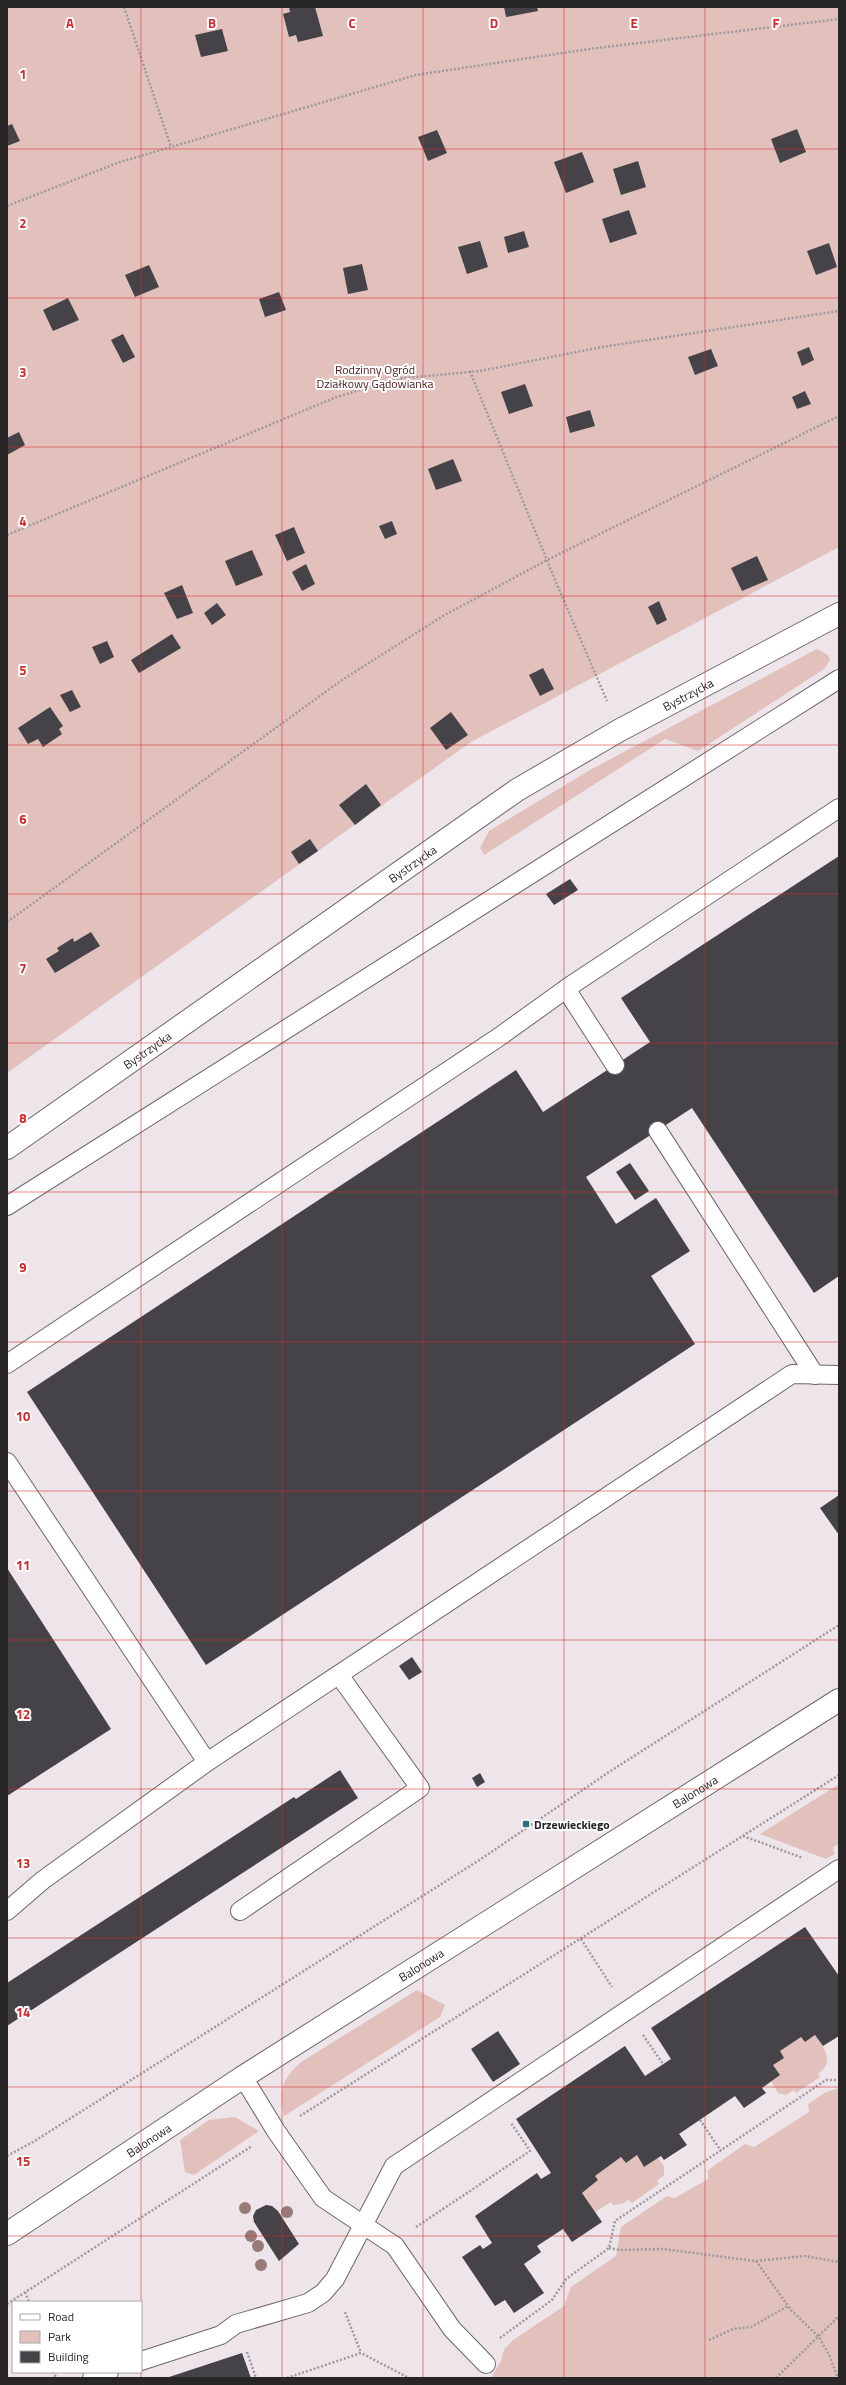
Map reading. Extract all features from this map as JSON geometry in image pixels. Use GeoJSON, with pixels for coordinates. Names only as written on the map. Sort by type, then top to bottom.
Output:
{"type":"FeatureCollection","features":[{"type":"Feature","properties":{"kind":"street","name":"Bystrzycka"},"geometry":{"type":"LineString","coordinates":[[7,1148],[517,790],[620,730],[839,614]]}},
{"type":"Feature","properties":{"kind":"street","name":"Balonowa"},"geometry":{"type":"LineString","coordinates":[[7,2234],[243,2077],[839,1700]]}},
{"type":"Feature","properties":{"kind":"lane"},"geometry":{"type":"LineString","coordinates":[[7,1206],[839,679]]}},
{"type":"Feature","properties":{"kind":"lane"},"geometry":{"type":"LineString","coordinates":[[7,1364],[499,1037],[566,989],[839,808]]}},
{"type":"Feature","properties":{"kind":"lane"},"geometry":{"type":"LineString","coordinates":[[566,989],[615,1065]]}},
{"type":"Feature","properties":{"kind":"lane"},"geometry":{"type":"LineString","coordinates":[[658,1131],[815,1375]]}},
{"type":"Feature","properties":{"kind":"lane"},"geometry":{"type":"LineString","coordinates":[[7,1911],[43,1880],[207,1762],[792,1374],[839,1375]]}},
{"type":"Feature","properties":{"kind":"lane"},"geometry":{"type":"LineString","coordinates":[[7,1462],[207,1762]]}},
{"type":"Feature","properties":{"kind":"lane"},"geometry":{"type":"LineString","coordinates":[[240,1911],[420,1788],[339,1675]]}},
{"type":"Feature","properties":{"kind":"lane"},"geometry":{"type":"LineString","coordinates":[[142,2361],[221,2335],[236,2324],[308,2303],[323,2293],[333,2281],[394,2166],[834,1873]]}},
{"type":"Feature","properties":{"kind":"lane"},"geometry":{"type":"LineString","coordinates":[[243,2077],[276,2131],[323,2198],[396,2246],[452,2329],[481,2359]]}},
{"type":"Feature","properties":{"kind":"lane"},"geometry":{"type":"LineString","coordinates":[[92,2378],[106,2373]]}},
{"type":"Feature","properties":{"kind":"path"},"geometry":{"type":"LineString","coordinates":[[124,7],[171,147]]}},
{"type":"Feature","properties":{"kind":"path"},"geometry":{"type":"LineString","coordinates":[[7,206],[120,162],[416,75],[589,49],[839,18]]}},
{"type":"Feature","properties":{"kind":"path"},"geometry":{"type":"LineString","coordinates":[[7,535],[334,398],[395,379],[470,371],[602,347],[839,311]]}},
{"type":"Feature","properties":{"kind":"path"},"geometry":{"type":"LineString","coordinates":[[470,371],[547,560],[620,730]]}},
{"type":"Feature","properties":{"kind":"path"},"geometry":{"type":"LineString","coordinates":[[7,922],[342,680],[443,616],[547,560],[839,416]]}},
{"type":"Feature","properties":{"kind":"path"},"geometry":{"type":"LineString","coordinates":[[7,2156],[40,2138],[481,1859],[608,1772],[839,1625]]}},
{"type":"Feature","properties":{"kind":"path"},"geometry":{"type":"LineString","coordinates":[[7,2304],[276,2131],[839,1775]]}},
{"type":"Feature","properties":{"kind":"path"},"geometry":{"type":"LineString","coordinates":[[743,1836],[820,1864],[834,1873]]}},
{"type":"Feature","properties":{"kind":"path"},"geometry":{"type":"LineString","coordinates":[[580,1939],[596,1963]]}},
{"type":"Feature","properties":{"kind":"path"},"geometry":{"type":"LineString","coordinates":[[481,2359],[552,2300],[566,2279],[609,2248],[615,2221],[826,2080],[839,2080]]}},
{"type":"Feature","properties":{"kind":"path"},"geometry":{"type":"LineString","coordinates":[[392,2244],[530,2151],[495,2099]]}},
{"type":"Feature","properties":{"kind":"path"},"geometry":{"type":"LineString","coordinates":[[700,2120],[721,2151]]}},
{"type":"Feature","properties":{"kind":"path"},"geometry":{"type":"LineString","coordinates":[[609,2248],[618,2250],[663,2249],[755,2261],[805,2256],[839,2262]]}},
{"type":"Feature","properties":{"kind":"path"},"geometry":{"type":"LineString","coordinates":[[755,2261],[788,2306],[819,2337],[829,2355],[838,2378]]}},
{"type":"Feature","properties":{"kind":"path"},"geometry":{"type":"LineString","coordinates":[[333,2281],[361,2353],[409,2378]]}},
{"type":"Feature","properties":{"kind":"path"},"geometry":{"type":"LineString","coordinates":[[26,2292],[29,2301]]}},
{"type":"Feature","properties":{"kind":"path"},"geometry":{"type":"LineString","coordinates":[[709,2340],[733,2329],[751,2327],[788,2306]]}},
{"type":"Feature","properties":{"kind":"path"},"geometry":{"type":"LineString","coordinates":[[776,2378],[839,2316]]}},
{"type":"Feature","properties":{"kind":"path"},"geometry":{"type":"LineString","coordinates":[[287,2378],[361,2353]]}},
{"type":"Feature","properties":{"kind":"green space","name":"Rodzinny Ogród Działkowy Gądowianka"},"geometry":{"type":"Polygon","coordinates":[[[7,7],[839,7],[839,547],[471,742],[7,1073],[7,7]]]}},
{"type":"Feature","properties":{"kind":"green space"},"geometry":{"type":"Polygon","coordinates":[[[817,649],[828,655],[830,660],[824,669],[698,751],[665,739],[484,855],[480,848],[489,831],[590,770],[817,649]]]}},
{"type":"Feature","properties":{"kind":"green space"},"geometry":{"type":"Polygon","coordinates":[[[839,1784],[839,1844],[833,1847],[835,1854],[826,1859],[760,1834],[839,1784]]]}},
{"type":"Feature","properties":{"kind":"green space"},"geometry":{"type":"Polygon","coordinates":[[[417,1990],[445,2005],[440,2017],[284,2116],[281,2099],[283,2086],[289,2074],[301,2062],[417,1990]]]}},
{"type":"Feature","properties":{"kind":"green space"},"geometry":{"type":"Polygon","coordinates":[[[815,2035],[827,2055],[826,2065],[818,2074],[820,2077],[796,2093],[794,2090],[786,2095],[778,2093],[771,2081],[780,2075],[773,2065],[780,2051],[801,2037],[805,2042],[815,2035]]]}},
{"type":"Feature","properties":{"kind":"green space"},"geometry":{"type":"Polygon","coordinates":[[[839,2088],[839,2378],[491,2378],[501,2361],[504,2350],[513,2340],[564,2306],[571,2287],[616,2256],[621,2227],[667,2196],[675,2198],[708,2179],[708,2170],[745,2144],[754,2147],[809,2112],[808,2104],[826,2092],[839,2088]]]}},
{"type":"Feature","properties":{"kind":"green space"},"geometry":{"type":"Polygon","coordinates":[[[235,2117],[259,2131],[194,2175],[185,2172],[180,2140],[209,2120],[235,2117]]]}},
{"type":"Feature","properties":{"kind":"green space"},"geometry":{"type":"Polygon","coordinates":[[[637,2155],[644,2167],[658,2158],[664,2166],[664,2175],[657,2181],[659,2184],[632,2203],[629,2200],[621,2204],[613,2205],[611,2202],[595,2212],[582,2193],[598,2180],[595,2176],[621,2157],[626,2163],[637,2155]]]}},
{"type":"Feature","properties":{"kind":"building"},"geometry":{"type":"Polygon","coordinates":[[[289,7],[315,7],[323,36],[298,42],[296,35],[289,37],[283,14],[290,12],[289,7]]]}},
{"type":"Feature","properties":{"kind":"building"},"geometry":{"type":"Polygon","coordinates":[[[504,7],[537,7],[538,11],[506,17],[504,7]]]}},
{"type":"Feature","properties":{"kind":"building"},"geometry":{"type":"Polygon","coordinates":[[[222,29],[228,51],[201,57],[195,35],[222,29]]]}},
{"type":"Feature","properties":{"kind":"building"},"geometry":{"type":"Polygon","coordinates":[[[12,124],[20,141],[7,146],[7,126],[12,124]]]}},
{"type":"Feature","properties":{"kind":"building"},"geometry":{"type":"Polygon","coordinates":[[[797,129],[806,152],[780,163],[771,139],[797,129]]]}},
{"type":"Feature","properties":{"kind":"building"},"geometry":{"type":"Polygon","coordinates":[[[437,130],[447,153],[428,161],[418,137],[437,130]]]}},
{"type":"Feature","properties":{"kind":"building"},"geometry":{"type":"Polygon","coordinates":[[[582,152],[594,182],[566,193],[554,162],[582,152]]]}},
{"type":"Feature","properties":{"kind":"building"},"geometry":{"type":"Polygon","coordinates":[[[638,161],[646,187],[621,195],[613,169],[638,161]]]}},
{"type":"Feature","properties":{"kind":"building"},"geometry":{"type":"Polygon","coordinates":[[[629,210],[637,234],[610,243],[602,219],[629,210]]]}},
{"type":"Feature","properties":{"kind":"building"},"geometry":{"type":"Polygon","coordinates":[[[524,231],[529,247],[508,253],[504,237],[524,231]]]}},
{"type":"Feature","properties":{"kind":"building"},"geometry":{"type":"Polygon","coordinates":[[[480,241],[488,267],[467,274],[458,247],[480,241]]]}},
{"type":"Feature","properties":{"kind":"building"},"geometry":{"type":"Polygon","coordinates":[[[829,243],[837,267],[816,275],[807,251],[829,243]]]}},
{"type":"Feature","properties":{"kind":"building"},"geometry":{"type":"Polygon","coordinates":[[[362,264],[368,290],[348,294],[343,268],[362,264]]]}},
{"type":"Feature","properties":{"kind":"building"},"geometry":{"type":"Polygon","coordinates":[[[149,265],[159,287],[135,297],[125,275],[149,265]]]}},
{"type":"Feature","properties":{"kind":"building"},"geometry":{"type":"Polygon","coordinates":[[[279,292],[286,310],[265,317],[259,299],[279,292]]]}},
{"type":"Feature","properties":{"kind":"building"},"geometry":{"type":"Polygon","coordinates":[[[68,298],[79,320],[53,331],[43,310],[68,298]]]}},
{"type":"Feature","properties":{"kind":"building"},"geometry":{"type":"Polygon","coordinates":[[[123,334],[135,357],[123,363],[111,340],[123,334]]]}},
{"type":"Feature","properties":{"kind":"building"},"geometry":{"type":"Polygon","coordinates":[[[809,347],[814,360],[802,366],[797,352],[809,347]]]}},
{"type":"Feature","properties":{"kind":"building"},"geometry":{"type":"Polygon","coordinates":[[[711,349],[718,366],[695,375],[688,357],[711,349]]]}},
{"type":"Feature","properties":{"kind":"building"},"geometry":{"type":"Polygon","coordinates":[[[525,384],[533,406],[509,414],[501,392],[525,384]]]}},
{"type":"Feature","properties":{"kind":"building"},"geometry":{"type":"Polygon","coordinates":[[[805,391],[811,404],[797,409],[792,397],[805,391]]]}},
{"type":"Feature","properties":{"kind":"building"},"geometry":{"type":"Polygon","coordinates":[[[590,410],[595,426],[570,433],[566,417],[590,410]]]}},
{"type":"Feature","properties":{"kind":"building"},"geometry":{"type":"Polygon","coordinates":[[[19,432],[25,445],[7,455],[7,438],[19,432]]]}},
{"type":"Feature","properties":{"kind":"building"},"geometry":{"type":"Polygon","coordinates":[[[453,459],[462,481],[436,490],[428,469],[453,459]]]}},
{"type":"Feature","properties":{"kind":"building"},"geometry":{"type":"Polygon","coordinates":[[[392,521],[397,534],[385,539],[379,526],[392,521]]]}},
{"type":"Feature","properties":{"kind":"building"},"geometry":{"type":"Polygon","coordinates":[[[294,527],[305,553],[287,561],[275,535],[294,527]]]}},
{"type":"Feature","properties":{"kind":"building"},"geometry":{"type":"Polygon","coordinates":[[[252,550],[263,575],[236,586],[225,561],[252,550]]]}},
{"type":"Feature","properties":{"kind":"building"},"geometry":{"type":"Polygon","coordinates":[[[757,556],[768,580],[742,591],[731,568],[757,556]]]}},
{"type":"Feature","properties":{"kind":"building"},"geometry":{"type":"Polygon","coordinates":[[[306,564],[315,584],[302,591],[292,572],[306,564]]]}},
{"type":"Feature","properties":{"kind":"building"},"geometry":{"type":"Polygon","coordinates":[[[182,585],[193,613],[177,619],[164,593],[182,585]]]}},
{"type":"Feature","properties":{"kind":"building"},"geometry":{"type":"Polygon","coordinates":[[[659,601],[667,620],[657,625],[648,607],[659,601]]]}},
{"type":"Feature","properties":{"kind":"building"},"geometry":{"type":"Polygon","coordinates":[[[217,603],[226,615],[212,625],[204,613],[217,603]]]}},
{"type":"Feature","properties":{"kind":"building"},"geometry":{"type":"Polygon","coordinates":[[[172,634],[181,648],[139,673],[131,660],[172,634]]]}},
{"type":"Feature","properties":{"kind":"building"},"geometry":{"type":"Polygon","coordinates":[[[107,641],[114,657],[100,664],[92,647],[107,641]]]}},
{"type":"Feature","properties":{"kind":"building"},"geometry":{"type":"Polygon","coordinates":[[[543,668],[554,689],[540,696],[529,675],[543,668]]]}},
{"type":"Feature","properties":{"kind":"building"},"geometry":{"type":"Polygon","coordinates":[[[72,690],[81,707],[70,712],[60,695],[72,690]]]}},
{"type":"Feature","properties":{"kind":"building"},"geometry":{"type":"Polygon","coordinates":[[[50,707],[63,726],[59,729],[62,734],[43,747],[38,739],[28,744],[18,728],[50,707]]]}},
{"type":"Feature","properties":{"kind":"building"},"geometry":{"type":"Polygon","coordinates":[[[451,712],[468,735],[446,750],[430,728],[451,712]]]}},
{"type":"Feature","properties":{"kind":"building"},"geometry":{"type":"Polygon","coordinates":[[[366,784],[381,805],[355,825],[339,805],[366,784]]]}},
{"type":"Feature","properties":{"kind":"building"},"geometry":{"type":"Polygon","coordinates":[[[310,839],[318,851],[299,864],[291,852],[310,839]]]}},
{"type":"Feature","properties":{"kind":"building"},"geometry":{"type":"Polygon","coordinates":[[[839,856],[839,1276],[814,1293],[692,1108],[586,1177],[616,1224],[656,1198],[690,1251],[651,1276],[695,1344],[206,1665],[27,1392],[516,1070],[543,1112],[650,1042],[621,998],[839,856]]]}},
{"type":"Feature","properties":{"kind":"building"},"geometry":{"type":"Polygon","coordinates":[[[570,879],[578,890],[554,905],[546,894],[570,879]]]}},
{"type":"Feature","properties":{"kind":"building"},"geometry":{"type":"Polygon","coordinates":[[[91,932],[100,946],[55,973],[46,959],[59,951],[57,948],[73,938],[74,942],[91,932]]]}},
{"type":"Feature","properties":{"kind":"building"},"geometry":{"type":"Polygon","coordinates":[[[630,1163],[649,1191],[635,1200],[616,1172],[630,1163]]]}},
{"type":"Feature","properties":{"kind":"building"},"geometry":{"type":"Polygon","coordinates":[[[839,1495],[839,1535],[820,1508],[839,1495]]]}},
{"type":"Feature","properties":{"kind":"building"},"geometry":{"type":"Polygon","coordinates":[[[7,1568],[111,1729],[7,1796],[7,1568]]]}},
{"type":"Feature","properties":{"kind":"building"},"geometry":{"type":"Polygon","coordinates":[[[412,1657],[422,1672],[409,1680],[399,1666],[412,1657]]]}},
{"type":"Feature","properties":{"kind":"building"},"geometry":{"type":"Polygon","coordinates":[[[340,1770],[358,1798],[7,2026],[7,1983],[294,1797],[296,1799],[340,1770]]]}},
{"type":"Feature","properties":{"kind":"building"},"geometry":{"type":"Polygon","coordinates":[[[480,1773],[485,1782],[477,1787],[472,1778],[480,1773]]]}},
{"type":"Feature","properties":{"kind":"building"},"geometry":{"type":"Polygon","coordinates":[[[805,1927],[839,1976],[839,2036],[823,2046],[815,2035],[805,2042],[801,2037],[780,2051],[784,2058],[773,2065],[780,2075],[762,2088],[766,2093],[744,2108],[735,2096],[679,2134],[687,2145],[664,2160],[661,2156],[644,2167],[637,2155],[626,2163],[621,2157],[595,2176],[598,2180],[582,2193],[602,2222],[572,2242],[563,2229],[537,2246],[541,2252],[524,2264],[544,2293],[514,2313],[505,2300],[495,2306],[462,2257],[480,2245],[483,2249],[492,2243],[475,2216],[537,2173],[541,2179],[551,2173],[516,2119],[625,2046],[645,2076],[671,2059],[651,2028],[805,1927]]]}},
{"type":"Feature","properties":{"kind":"building"},"geometry":{"type":"Polygon","coordinates":[[[498,2031],[520,2064],[493,2082],[471,2049],[498,2031]]]}},
{"type":"Feature","properties":{"kind":"building"},"geometry":{"type":"Polygon","coordinates":[[[266,2205],[272,2206],[278,2211],[299,2244],[279,2261],[254,2222],[253,2216],[256,2210],[266,2205]]]}},
{"type":"Feature","properties":{"kind":"building"},"geometry":{"type":"Polygon","coordinates":[[[242,2353],[251,2378],[166,2378],[242,2353]]]}},
{"type":"Feature","properties":{"kind":"place","name":"Drzewieckiego"},"geometry":{"type":"Point","coordinates":[526,1824]}}]}
